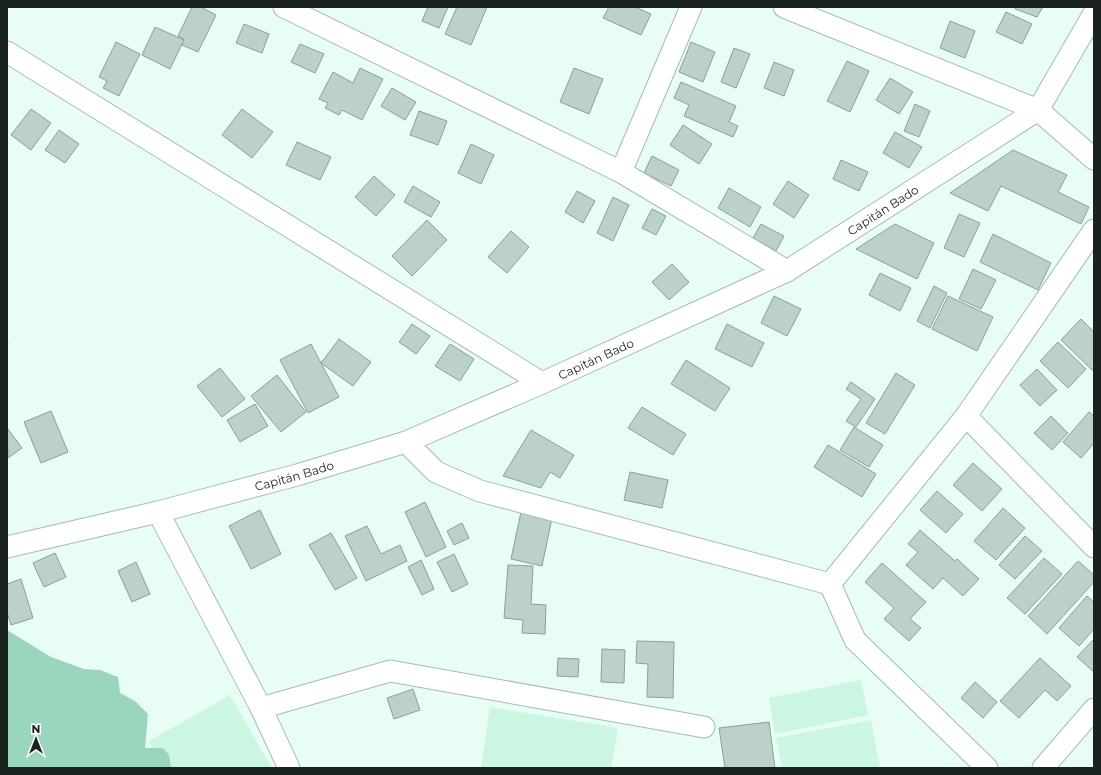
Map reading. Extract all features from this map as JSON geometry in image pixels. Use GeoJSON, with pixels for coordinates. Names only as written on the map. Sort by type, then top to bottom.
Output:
{"type":"FeatureCollection","features":[{"type":"Feature","properties":{"kind":"street"},"geometry":{"type":"LineString","coordinates":[[284,7],[621,172],[787,271]]}},
{"type":"Feature","properties":{"kind":"street"},"geometry":{"type":"LineString","coordinates":[[621,172],[691,7]]}},
{"type":"Feature","properties":{"kind":"street"},"geometry":{"type":"LineString","coordinates":[[784,7],[1038,110],[1094,158]]}},
{"type":"Feature","properties":{"kind":"street","name":"Capitán Bado"},"geometry":{"type":"LineString","coordinates":[[7,547],[158,512],[297,475],[406,442],[542,383],[787,271],[1038,110],[1094,13]]}},
{"type":"Feature","properties":{"kind":"street"},"geometry":{"type":"LineString","coordinates":[[7,52],[542,383]]}},
{"type":"Feature","properties":{"kind":"street"},"geometry":{"type":"LineString","coordinates":[[830,584],[966,416],[1094,230]]}},
{"type":"Feature","properties":{"kind":"street"},"geometry":{"type":"LineString","coordinates":[[966,416],[1094,548]]}},
{"type":"Feature","properties":{"kind":"street"},"geometry":{"type":"LineString","coordinates":[[406,442],[436,472],[480,492],[830,584]]}},
{"type":"Feature","properties":{"kind":"street"},"geometry":{"type":"LineString","coordinates":[[158,512],[261,708],[288,768]]}},
{"type":"Feature","properties":{"kind":"street"},"geometry":{"type":"LineString","coordinates":[[830,584],[855,640],[987,768]]}},
{"type":"Feature","properties":{"kind":"street"},"geometry":{"type":"LineString","coordinates":[[261,708],[390,671],[704,727]]}},
{"type":"Feature","properties":{"kind":"street"},"geometry":{"type":"LineString","coordinates":[[1043,768],[1094,708]]}},
{"type":"Feature","properties":{"kind":"green space"},"geometry":{"type":"Polygon","coordinates":[[[7,630],[51,657],[84,669],[100,670],[118,677],[120,693],[135,701],[148,714],[145,748],[163,748],[169,755],[171,768],[7,768],[7,630]]]}},
{"type":"Feature","properties":{"kind":"green space"},"geometry":{"type":"Polygon","coordinates":[[[861,680],[868,715],[775,734],[769,698],[861,680]]]}},
{"type":"Feature","properties":{"kind":"green space"},"geometry":{"type":"Polygon","coordinates":[[[230,695],[272,768],[165,768],[149,741],[230,695]]]}},
{"type":"Feature","properties":{"kind":"green space"},"geometry":{"type":"Polygon","coordinates":[[[490,707],[618,728],[611,768],[481,768],[490,707]]]}},
{"type":"Feature","properties":{"kind":"green space"},"geometry":{"type":"Polygon","coordinates":[[[871,720],[880,768],[782,768],[776,738],[871,720]]]}},
{"type":"Feature","properties":{"kind":"building"},"geometry":{"type":"Polygon","coordinates":[[[192,7],[201,7],[216,15],[198,52],[182,45],[184,39],[178,36],[192,7]]]}},
{"type":"Feature","properties":{"kind":"building"},"geometry":{"type":"Polygon","coordinates":[[[428,7],[448,7],[439,28],[422,21],[428,7]]]}},
{"type":"Feature","properties":{"kind":"building"},"geometry":{"type":"Polygon","coordinates":[[[457,7],[487,7],[471,45],[445,34],[457,7]]]}},
{"type":"Feature","properties":{"kind":"building"},"geometry":{"type":"Polygon","coordinates":[[[609,7],[635,7],[651,14],[641,35],[603,18],[609,7]]]}},
{"type":"Feature","properties":{"kind":"building"},"geometry":{"type":"Polygon","coordinates":[[[1016,7],[1043,7],[1037,17],[1015,9],[1016,7]]]}},
{"type":"Feature","properties":{"kind":"building"},"geometry":{"type":"Polygon","coordinates":[[[1006,12],[1032,24],[1022,44],[996,32],[1006,12]]]}},
{"type":"Feature","properties":{"kind":"building"},"geometry":{"type":"Polygon","coordinates":[[[950,21],[975,31],[965,58],[940,48],[950,21]]]}},
{"type":"Feature","properties":{"kind":"building"},"geometry":{"type":"Polygon","coordinates":[[[244,24],[269,34],[262,53],[236,43],[244,24]]]}},
{"type":"Feature","properties":{"kind":"building"},"geometry":{"type":"Polygon","coordinates":[[[155,27],[184,40],[170,69],[142,55],[155,27]]]}},
{"type":"Feature","properties":{"kind":"building"},"geometry":{"type":"Polygon","coordinates":[[[116,42],[140,54],[119,96],[103,88],[107,81],[99,77],[116,42]]]}},
{"type":"Feature","properties":{"kind":"building"},"geometry":{"type":"Polygon","coordinates":[[[691,42],[715,52],[703,82],[679,72],[691,42]]]}},
{"type":"Feature","properties":{"kind":"building"},"geometry":{"type":"Polygon","coordinates":[[[300,44],[324,54],[315,73],[291,62],[300,44]]]}},
{"type":"Feature","properties":{"kind":"building"},"geometry":{"type":"Polygon","coordinates":[[[734,48],[750,54],[736,88],[721,82],[734,48]]]}},
{"type":"Feature","properties":{"kind":"building"},"geometry":{"type":"Polygon","coordinates":[[[847,61],[869,71],[850,112],[827,101],[847,61]]]}},
{"type":"Feature","properties":{"kind":"building"},"geometry":{"type":"Polygon","coordinates":[[[774,62],[794,70],[784,96],[764,88],[774,62]]]}},
{"type":"Feature","properties":{"kind":"building"},"geometry":{"type":"Polygon","coordinates":[[[360,68],[383,79],[362,120],[342,110],[339,115],[325,108],[328,103],[319,99],[333,72],[353,83],[360,68]]]}},
{"type":"Feature","properties":{"kind":"building"},"geometry":{"type":"Polygon","coordinates":[[[574,68],[603,79],[589,114],[560,102],[574,68]]]}},
{"type":"Feature","properties":{"kind":"building"},"geometry":{"type":"Polygon","coordinates":[[[890,78],[913,92],[899,114],[876,100],[890,78]]]}},
{"type":"Feature","properties":{"kind":"building"},"geometry":{"type":"Polygon","coordinates":[[[681,82],[736,106],[729,122],[738,126],[733,137],[684,116],[689,105],[674,98],[681,82]]]}},
{"type":"Feature","properties":{"kind":"building"},"geometry":{"type":"Polygon","coordinates":[[[392,88],[416,102],[405,120],[381,106],[392,88]]]}},
{"type":"Feature","properties":{"kind":"building"},"geometry":{"type":"Polygon","coordinates":[[[915,104],[930,111],[919,137],[904,131],[915,104]]]}},
{"type":"Feature","properties":{"kind":"building"},"geometry":{"type":"Polygon","coordinates":[[[31,109],[51,123],[31,150],[11,135],[31,109]]]}},
{"type":"Feature","properties":{"kind":"building"},"geometry":{"type":"Polygon","coordinates":[[[242,109],[273,132],[252,158],[222,135],[242,109]]]}},
{"type":"Feature","properties":{"kind":"building"},"geometry":{"type":"Polygon","coordinates":[[[419,111],[447,121],[438,145],[410,135],[419,111]]]}},
{"type":"Feature","properties":{"kind":"building"},"geometry":{"type":"Polygon","coordinates":[[[683,125],[712,144],[699,164],[670,145],[683,125]]]}},
{"type":"Feature","properties":{"kind":"building"},"geometry":{"type":"Polygon","coordinates":[[[59,130],[79,144],[65,163],[45,150],[59,130]]]}},
{"type":"Feature","properties":{"kind":"building"},"geometry":{"type":"Polygon","coordinates":[[[895,132],[922,147],[909,168],[883,153],[895,132]]]}},
{"type":"Feature","properties":{"kind":"building"},"geometry":{"type":"Polygon","coordinates":[[[297,142],[331,157],[320,180],[286,165],[297,142]]]}},
{"type":"Feature","properties":{"kind":"building"},"geometry":{"type":"Polygon","coordinates":[[[471,144],[494,155],[481,184],[458,173],[471,144]]]}},
{"type":"Feature","properties":{"kind":"building"},"geometry":{"type":"Polygon","coordinates":[[[1013,150],[1067,175],[1058,192],[1089,207],[1081,224],[1001,186],[988,211],[950,193],[1013,150]]]}},
{"type":"Feature","properties":{"kind":"building"},"geometry":{"type":"Polygon","coordinates":[[[652,156],[679,170],[671,186],[644,173],[652,156]]]}},
{"type":"Feature","properties":{"kind":"building"},"geometry":{"type":"Polygon","coordinates":[[[841,160],[868,172],[859,191],[833,179],[841,160]]]}},
{"type":"Feature","properties":{"kind":"building"},"geometry":{"type":"Polygon","coordinates":[[[374,176],[395,195],[376,216],[355,197],[374,176]]]}},
{"type":"Feature","properties":{"kind":"building"},"geometry":{"type":"Polygon","coordinates":[[[788,181],[809,195],[794,218],[773,204],[788,181]]]}},
{"type":"Feature","properties":{"kind":"building"},"geometry":{"type":"Polygon","coordinates":[[[413,186],[440,202],[431,217],[404,202],[413,186]]]}},
{"type":"Feature","properties":{"kind":"building"},"geometry":{"type":"Polygon","coordinates":[[[729,188],[761,207],[750,227],[718,208],[729,188]]]}},
{"type":"Feature","properties":{"kind":"building"},"geometry":{"type":"Polygon","coordinates":[[[577,191],[595,201],[583,223],[565,212],[577,191]]]}},
{"type":"Feature","properties":{"kind":"building"},"geometry":{"type":"Polygon","coordinates":[[[613,197],[629,205],[613,241],[597,233],[613,197]]]}},
{"type":"Feature","properties":{"kind":"building"},"geometry":{"type":"Polygon","coordinates":[[[652,209],[666,216],[656,235],[642,228],[652,209]]]}},
{"type":"Feature","properties":{"kind":"building"},"geometry":{"type":"Polygon","coordinates":[[[959,214],[980,223],[964,257],[944,248],[959,214]]]}},
{"type":"Feature","properties":{"kind":"building"},"geometry":{"type":"Polygon","coordinates":[[[427,220],[447,240],[412,276],[392,256],[427,220]]]}},
{"type":"Feature","properties":{"kind":"building"},"geometry":{"type":"Polygon","coordinates":[[[761,224],[784,236],[776,251],[753,238],[761,224]]]}},
{"type":"Feature","properties":{"kind":"building"},"geometry":{"type":"Polygon","coordinates":[[[895,224],[934,243],[917,279],[856,249],[895,224]]]}},
{"type":"Feature","properties":{"kind":"building"},"geometry":{"type":"Polygon","coordinates":[[[511,231],[529,247],[507,273],[488,257],[511,231]]]}},
{"type":"Feature","properties":{"kind":"building"},"geometry":{"type":"Polygon","coordinates":[[[993,234],[1051,263],[1038,290],[980,262],[993,234]]]}},
{"type":"Feature","properties":{"kind":"building"},"geometry":{"type":"Polygon","coordinates":[[[672,264],[689,282],[669,300],[652,282],[672,264]]]}},
{"type":"Feature","properties":{"kind":"building"},"geometry":{"type":"Polygon","coordinates":[[[973,269],[996,280],[981,309],[959,299],[973,269]]]}},
{"type":"Feature","properties":{"kind":"building"},"geometry":{"type":"Polygon","coordinates":[[[880,273],[911,288],[900,311],[869,295],[880,273]]]}},
{"type":"Feature","properties":{"kind":"building"},"geometry":{"type":"Polygon","coordinates":[[[934,286],[947,293],[930,328],[917,321],[934,286]]]}},
{"type":"Feature","properties":{"kind":"building"},"geometry":{"type":"Polygon","coordinates":[[[774,296],[801,309],[787,336],[761,323],[774,296]]]}},
{"type":"Feature","properties":{"kind":"building"},"geometry":{"type":"Polygon","coordinates":[[[948,296],[993,317],[977,351],[932,329],[948,296]]]}},
{"type":"Feature","properties":{"kind":"building"},"geometry":{"type":"Polygon","coordinates":[[[1081,319],[1094,332],[1094,369],[1092,370],[1061,340],[1081,319]]]}},
{"type":"Feature","properties":{"kind":"building"},"geometry":{"type":"Polygon","coordinates":[[[412,324],[430,336],[416,354],[399,342],[412,324]]]}},
{"type":"Feature","properties":{"kind":"building"},"geometry":{"type":"Polygon","coordinates":[[[727,324],[764,343],[752,367],[715,349],[727,324]]]}},
{"type":"Feature","properties":{"kind":"building"},"geometry":{"type":"Polygon","coordinates":[[[339,339],[371,362],[353,386],[321,363],[339,339]]]}},
{"type":"Feature","properties":{"kind":"building"},"geometry":{"type":"Polygon","coordinates":[[[1058,342],[1086,369],[1068,388],[1040,361],[1058,342]]]}},
{"type":"Feature","properties":{"kind":"building"},"geometry":{"type":"Polygon","coordinates":[[[311,344],[339,397],[308,413],[280,360],[311,344]]]}},
{"type":"Feature","properties":{"kind":"building"},"geometry":{"type":"Polygon","coordinates":[[[450,344],[474,359],[460,381],[435,366],[450,344]]]}},
{"type":"Feature","properties":{"kind":"building"},"geometry":{"type":"Polygon","coordinates":[[[686,360],[730,388],[715,411],[671,384],[686,360]]]}},
{"type":"Feature","properties":{"kind":"building"},"geometry":{"type":"Polygon","coordinates":[[[220,368],[245,399],[222,417],[197,386],[220,368]]]}},
{"type":"Feature","properties":{"kind":"building"},"geometry":{"type":"Polygon","coordinates":[[[1037,369],[1057,390],[1040,406],[1020,385],[1037,369]]]}},
{"type":"Feature","properties":{"kind":"building"},"geometry":{"type":"Polygon","coordinates":[[[896,373],[915,385],[885,434],[866,423],[896,373]]]}},
{"type":"Feature","properties":{"kind":"building"},"geometry":{"type":"Polygon","coordinates":[[[277,375],[306,412],[281,432],[251,396],[277,375]]]}},
{"type":"Feature","properties":{"kind":"building"},"geometry":{"type":"Polygon","coordinates":[[[851,382],[875,399],[856,427],[846,421],[861,399],[846,389],[851,382]]]}},
{"type":"Feature","properties":{"kind":"building"},"geometry":{"type":"Polygon","coordinates":[[[255,404],[268,426],[240,442],[227,420],[255,404]]]}},
{"type":"Feature","properties":{"kind":"building"},"geometry":{"type":"Polygon","coordinates":[[[642,407],[686,434],[673,455],[628,428],[642,407]]]}},
{"type":"Feature","properties":{"kind":"building"},"geometry":{"type":"Polygon","coordinates":[[[51,411],[68,452],[41,463],[24,422],[51,411]]]}},
{"type":"Feature","properties":{"kind":"building"},"geometry":{"type":"Polygon","coordinates":[[[1089,412],[1094,416],[1094,443],[1081,458],[1063,442],[1089,412]]]}},
{"type":"Feature","properties":{"kind":"building"},"geometry":{"type":"Polygon","coordinates":[[[1051,416],[1068,433],[1052,450],[1034,433],[1051,416]]]}},
{"type":"Feature","properties":{"kind":"building"},"geometry":{"type":"Polygon","coordinates":[[[854,427],[883,445],[869,467],[840,450],[854,427]]]}},
{"type":"Feature","properties":{"kind":"building"},"geometry":{"type":"Polygon","coordinates":[[[8,429],[22,448],[8,458],[7,430],[8,429]]]}},
{"type":"Feature","properties":{"kind":"building"},"geometry":{"type":"Polygon","coordinates":[[[531,430],[574,455],[560,478],[550,472],[541,488],[503,476],[531,430]]]}},
{"type":"Feature","properties":{"kind":"building"},"geometry":{"type":"Polygon","coordinates":[[[828,445],[876,474],[862,497],[814,467],[828,445]]]}},
{"type":"Feature","properties":{"kind":"building"},"geometry":{"type":"Polygon","coordinates":[[[973,463],[1002,489],[982,511],[953,485],[973,463]]]}},
{"type":"Feature","properties":{"kind":"building"},"geometry":{"type":"Polygon","coordinates":[[[630,472],[668,480],[662,508],[624,500],[630,472]]]}},
{"type":"Feature","properties":{"kind":"building"},"geometry":{"type":"Polygon","coordinates":[[[937,491],[963,514],[946,533],[920,510],[937,491]]]}},
{"type":"Feature","properties":{"kind":"building"},"geometry":{"type":"Polygon","coordinates":[[[425,502],[446,547],[426,557],[405,512],[425,502]]]}},
{"type":"Feature","properties":{"kind":"building"},"geometry":{"type":"Polygon","coordinates":[[[1003,508],[1025,528],[996,560],[974,541],[1003,508]]]}},
{"type":"Feature","properties":{"kind":"building"},"geometry":{"type":"Polygon","coordinates":[[[260,510],[281,554],[251,569],[229,526],[260,510]]]}},
{"type":"Feature","properties":{"kind":"building"},"geometry":{"type":"Polygon","coordinates":[[[521,512],[552,518],[542,566],[511,559],[521,512]]]}},
{"type":"Feature","properties":{"kind":"building"},"geometry":{"type":"Polygon","coordinates":[[[462,523],[469,538],[454,545],[447,531],[462,523]]]}},
{"type":"Feature","properties":{"kind":"building"},"geometry":{"type":"Polygon","coordinates":[[[367,526],[381,554],[400,545],[407,561],[366,581],[345,536],[367,526]]]}},
{"type":"Feature","properties":{"kind":"building"},"geometry":{"type":"Polygon","coordinates":[[[920,530],[955,561],[957,559],[979,579],[963,596],[943,578],[933,589],[906,565],[918,552],[908,544],[920,530]]]}},
{"type":"Feature","properties":{"kind":"building"},"geometry":{"type":"Polygon","coordinates":[[[331,533],[357,578],[335,590],[309,545],[331,533]]]}},
{"type":"Feature","properties":{"kind":"building"},"geometry":{"type":"Polygon","coordinates":[[[1025,536],[1042,551],[1015,579],[999,565],[1025,536]]]}},
{"type":"Feature","properties":{"kind":"building"},"geometry":{"type":"Polygon","coordinates":[[[55,553],[66,577],[44,587],[33,563],[55,553]]]}},
{"type":"Feature","properties":{"kind":"building"},"geometry":{"type":"Polygon","coordinates":[[[454,554],[468,584],[452,592],[437,562],[454,554]]]}},
{"type":"Feature","properties":{"kind":"building"},"geometry":{"type":"Polygon","coordinates":[[[1044,558],[1062,574],[1025,614],[1007,598],[1044,558]]]}},
{"type":"Feature","properties":{"kind":"building"},"geometry":{"type":"Polygon","coordinates":[[[421,560],[434,589],[422,595],[408,567],[421,560]]]}},
{"type":"Feature","properties":{"kind":"building"},"geometry":{"type":"Polygon","coordinates":[[[1078,561],[1094,575],[1094,582],[1047,634],[1028,616],[1078,561]]]}},
{"type":"Feature","properties":{"kind":"building"},"geometry":{"type":"Polygon","coordinates":[[[136,562],[150,594],[132,602],[118,571],[136,562]]]}},
{"type":"Feature","properties":{"kind":"building"},"geometry":{"type":"Polygon","coordinates":[[[882,563],[926,602],[910,619],[921,628],[909,641],[884,619],[894,608],[865,582],[882,563]]]}},
{"type":"Feature","properties":{"kind":"building"},"geometry":{"type":"Polygon","coordinates":[[[508,565],[533,566],[531,604],[546,605],[545,634],[522,633],[523,620],[504,618],[508,565]]]}},
{"type":"Feature","properties":{"kind":"building"},"geometry":{"type":"Polygon","coordinates":[[[21,579],[33,618],[11,625],[7,612],[7,584],[21,579]]]}},
{"type":"Feature","properties":{"kind":"building"},"geometry":{"type":"Polygon","coordinates":[[[1087,596],[1094,602],[1094,629],[1079,646],[1059,628],[1087,596]]]}},
{"type":"Feature","properties":{"kind":"building"},"geometry":{"type":"Polygon","coordinates":[[[1094,639],[1094,672],[1077,657],[1094,639]]]}},
{"type":"Feature","properties":{"kind":"building"},"geometry":{"type":"Polygon","coordinates":[[[637,641],[674,642],[673,698],[647,697],[648,664],[636,663],[637,641]]]}},
{"type":"Feature","properties":{"kind":"building"},"geometry":{"type":"Polygon","coordinates":[[[602,649],[625,650],[624,683],[601,682],[602,649]]]}},
{"type":"Feature","properties":{"kind":"building"},"geometry":{"type":"Polygon","coordinates":[[[558,658],[579,659],[578,677],[557,676],[558,658]]]}},
{"type":"Feature","properties":{"kind":"building"},"geometry":{"type":"Polygon","coordinates":[[[1040,658],[1071,686],[1057,701],[1045,690],[1019,718],[1000,701],[1040,658]]]}},
{"type":"Feature","properties":{"kind":"building"},"geometry":{"type":"Polygon","coordinates":[[[975,682],[997,702],[983,718],[961,698],[975,682]]]}},
{"type":"Feature","properties":{"kind":"building"},"geometry":{"type":"Polygon","coordinates":[[[413,689],[420,710],[394,719],[387,698],[413,689]]]}},
{"type":"Feature","properties":{"kind":"building"},"geometry":{"type":"Polygon","coordinates":[[[769,722],[775,768],[725,768],[719,728],[769,722]]]}}]}
